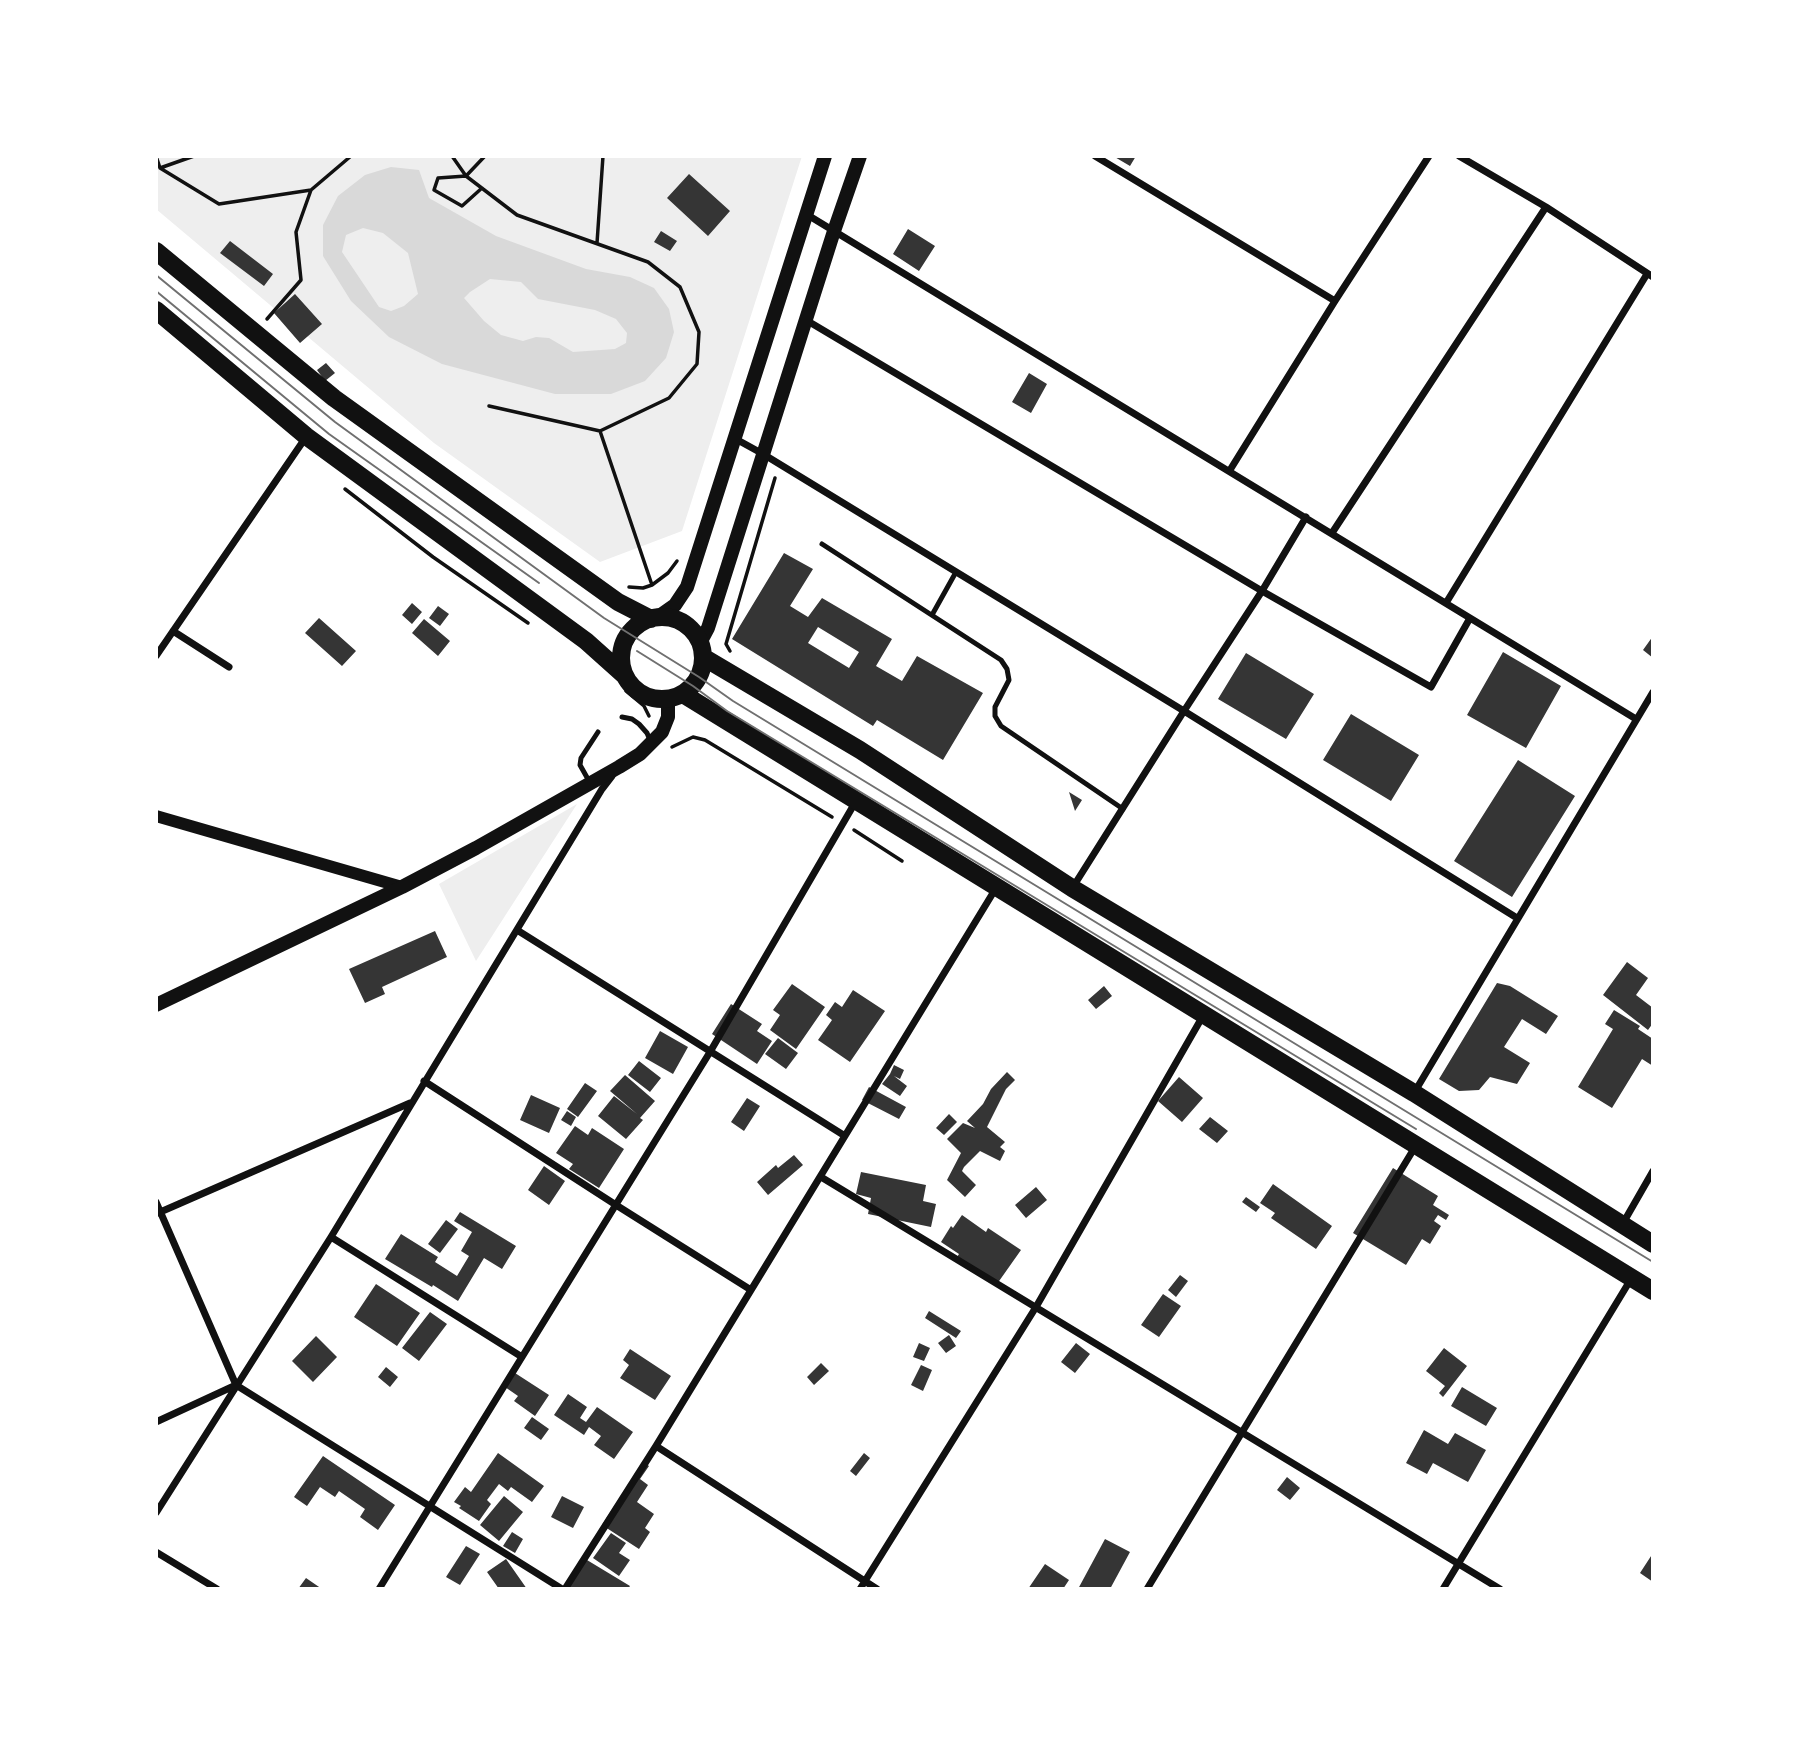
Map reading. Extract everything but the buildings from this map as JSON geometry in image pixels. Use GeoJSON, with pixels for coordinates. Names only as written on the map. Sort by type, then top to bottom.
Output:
{"type":"FeatureCollection","features":[{"type":"Feature","properties":{"kind":"main road"},"geometry":{"type":"LineString","coordinates":[[624,675],[621,655],[624,643],[635,627],[675,605],[687,587],[825,156]]}},
{"type":"Feature","properties":{"kind":"main road"},"geometry":{"type":"LineString","coordinates":[[156,310],[306,436],[586,641],[624,675],[633,688],[648,697],[675,696],[693,686],[699,677],[708,628],[860,156]]}},
{"type":"Feature","properties":{"kind":"main road"},"geometry":{"type":"LineString","coordinates":[[156,251],[334,398],[618,603],[654,618],[671,618],[683,623],[693,632],[702,650],[1072,888],[1414,1093],[1653,1244]]}},
{"type":"Feature","properties":{"kind":"main road"},"geometry":{"type":"LineString","coordinates":[[156,1004],[402,887],[591,784],[640,754],[652,743],[665,727],[675,696]]}},
{"type":"Feature","properties":{"kind":"main road"},"geometry":{"type":"LineString","coordinates":[[675,696],[856,800],[1653,1291]]}},
{"type":"Feature","properties":{"kind":"street"},"geometry":{"type":"LineString","coordinates":[[1096,156],[1335,301]]}},
{"type":"Feature","properties":{"kind":"street"},"geometry":{"type":"LineString","coordinates":[[1230,470],[1429,156]]}},
{"type":"Feature","properties":{"kind":"street"},"geometry":{"type":"LineString","coordinates":[[1446,603],[1650,276],[1464,157]]}},
{"type":"Feature","properties":{"kind":"street"},"geometry":{"type":"LineString","coordinates":[[1332,533],[1546,207]]}},
{"type":"Feature","properties":{"kind":"street"},"geometry":{"type":"LineString","coordinates":[[807,214],[1636,719]]}},
{"type":"Feature","properties":{"kind":"street"},"geometry":{"type":"LineString","coordinates":[[806,320],[1262,592],[1431,687],[1471,618]]}},
{"type":"Feature","properties":{"kind":"street"},"geometry":{"type":"LineString","coordinates":[[156,656],[306,436]]}},
{"type":"Feature","properties":{"kind":"street"},"geometry":{"type":"LineString","coordinates":[[734,438],[1184,711],[1517,918]]}},
{"type":"Feature","properties":{"kind":"street"},"geometry":{"type":"LineString","coordinates":[[1072,888],[1262,592],[1306,517]]}},
{"type":"Feature","properties":{"kind":"street"},"geometry":{"type":"LineString","coordinates":[[173,631],[229,667]]}},
{"type":"Feature","properties":{"kind":"street"},"geometry":{"type":"LineString","coordinates":[[1414,1093],[1653,692]]}},
{"type":"Feature","properties":{"kind":"street"},"geometry":{"type":"LineString","coordinates":[[156,1513],[331,1237],[602,789],[618,767]]}},
{"type":"Feature","properties":{"kind":"street"},"geometry":{"type":"LineString","coordinates":[[379,1589],[710,1052],[856,800]]}},
{"type":"Feature","properties":{"kind":"street"},"geometry":{"type":"LineString","coordinates":[[156,816],[402,887]]}},
{"type":"Feature","properties":{"kind":"street"},"geometry":{"type":"LineString","coordinates":[[156,1202],[158,1213],[236,1385],[563,1589],[656,1446],[996,888]]}},
{"type":"Feature","properties":{"kind":"street"},"geometry":{"type":"LineString","coordinates":[[517,930],[845,1136]]}},
{"type":"Feature","properties":{"kind":"street"},"geometry":{"type":"LineString","coordinates":[[863,1586],[1036,1307],[1204,1013]]}},
{"type":"Feature","properties":{"kind":"street"},"geometry":{"type":"LineString","coordinates":[[424,1081],[751,1290]]}},
{"type":"Feature","properties":{"kind":"street"},"geometry":{"type":"LineString","coordinates":[[158,1213],[411,1103]]}},
{"type":"Feature","properties":{"kind":"street"},"geometry":{"type":"LineString","coordinates":[[1147,1589],[1417,1145]]}},
{"type":"Feature","properties":{"kind":"street"},"geometry":{"type":"LineString","coordinates":[[1622,1225],[1653,1171]]}},
{"type":"Feature","properties":{"kind":"street"},"geometry":{"type":"LineString","coordinates":[[821,1177],[1500,1589]]}},
{"type":"Feature","properties":{"kind":"street"},"geometry":{"type":"LineString","coordinates":[[331,1237],[522,1357]]}},
{"type":"Feature","properties":{"kind":"street"},"geometry":{"type":"LineString","coordinates":[[1443,1589],[1632,1278]]}},
{"type":"Feature","properties":{"kind":"street"},"geometry":{"type":"LineString","coordinates":[[156,1422],[236,1385]]}},
{"type":"Feature","properties":{"kind":"street"},"geometry":{"type":"LineString","coordinates":[[656,1446],[863,1586],[877,1589]]}},
{"type":"Feature","properties":{"kind":"street"},"geometry":{"type":"LineString","coordinates":[[156,1552],[217,1589]]}},
{"type":"Feature","properties":{"kind":"lane"},"geometry":{"type":"LineString","coordinates":[[822,544],[1001,660],[1007,669],[1009,680],[995,707],[995,716],[1001,726],[1124,809]]}},
{"type":"Feature","properties":{"kind":"lane"},"geometry":{"type":"LineString","coordinates":[[932,615],[956,572]]}},
{"type":"Feature","properties":{"kind":"lane"},"geometry":{"type":"LineString","coordinates":[[622,717],[639,724],[648,733],[652,743]]}},
{"type":"Feature","properties":{"kind":"lane"},"geometry":{"type":"LineString","coordinates":[[591,784],[580,765],[581,758],[598,732]]}},
{"type":"Feature","properties":{"kind":"path"},"geometry":{"type":"LineString","coordinates":[[156,156],[160,168],[219,204],[311,190]]}},
{"type":"Feature","properties":{"kind":"path"},"geometry":{"type":"LineString","coordinates":[[160,168],[194,156]]}},
{"type":"Feature","properties":{"kind":"path"},"geometry":{"type":"LineString","coordinates":[[266,321],[301,280],[296,232],[311,190],[351,156]]}},
{"type":"Feature","properties":{"kind":"path"},"geometry":{"type":"LineString","coordinates":[[452,156],[466,176],[517,215],[648,262],[680,287],[699,331],[697,364],[669,398],[600,431],[489,405]]}},
{"type":"Feature","properties":{"kind":"path"},"geometry":{"type":"LineString","coordinates":[[482,188],[462,206],[434,190],[438,178],[466,176],[485,156]]}},
{"type":"Feature","properties":{"kind":"path"},"geometry":{"type":"LineString","coordinates":[[597,243],[603,156]]}},
{"type":"Feature","properties":{"kind":"path"},"geometry":{"type":"LineString","coordinates":[[600,431],[652,585]]}},
{"type":"Feature","properties":{"kind":"path"},"geometry":{"type":"LineString","coordinates":[[726,644],[779,463]]}},
{"type":"Feature","properties":{"kind":"path"},"geometry":{"type":"LineString","coordinates":[[338,484],[433,557],[526,622]]}},
{"type":"Feature","properties":{"kind":"path"},"geometry":{"type":"LineString","coordinates":[[623,585],[643,588],[652,585],[668,573],[680,556]]}},
{"type":"Feature","properties":{"kind":"path"},"geometry":{"type":"LineString","coordinates":[[639,702],[648,713]]}},
{"type":"Feature","properties":{"kind":"path"},"geometry":{"type":"LineString","coordinates":[[667,750],[687,738],[700,738],[902,861]]}},
{"type":"Feature","properties":{"kind":"shaded area"},"geometry":{"type":"Polygon","coordinates":[[[156,156],[802,156],[682,531],[600,562],[434,443],[156,209],[156,156]]]}},
{"type":"Feature","properties":{"kind":"shaded area"},"geometry":{"type":"Polygon","coordinates":[[[391,167],[419,170],[429,198],[496,236],[586,269],[630,277],[654,288],[669,309],[674,332],[666,358],[645,381],[611,394],[555,394],[442,364],[389,337],[351,301],[323,256],[323,225],[338,196],[365,175],[391,167]],[[363,228],[346,235],[342,252],[379,307],[391,311],[404,306],[418,294],[408,253],[383,233],[363,228]],[[490,279],[464,298],[484,321],[501,335],[523,341],[536,337],[549,338],[573,352],[615,349],[626,343],[627,333],[616,319],[595,310],[538,299],[521,282],[490,279]]]}},
{"type":"Feature","properties":{"kind":"shaded area"},"geometry":{"type":"Polygon","coordinates":[[[577,804],[476,961],[439,884],[577,804]]]}},
{"type":"Feature","properties":{"kind":"tram line"},"geometry":{"type":"LineString","coordinates":[[156,275],[335,422],[604,618],[733,701],[1653,1262]]}},
{"type":"Feature","properties":{"kind":"tram line"},"geometry":{"type":"LineString","coordinates":[[156,291],[329,434],[539,583]]}},
{"type":"Feature","properties":{"kind":"tram line"},"geometry":{"type":"LineString","coordinates":[[637,651],[727,711],[1416,1129]]}}]}
